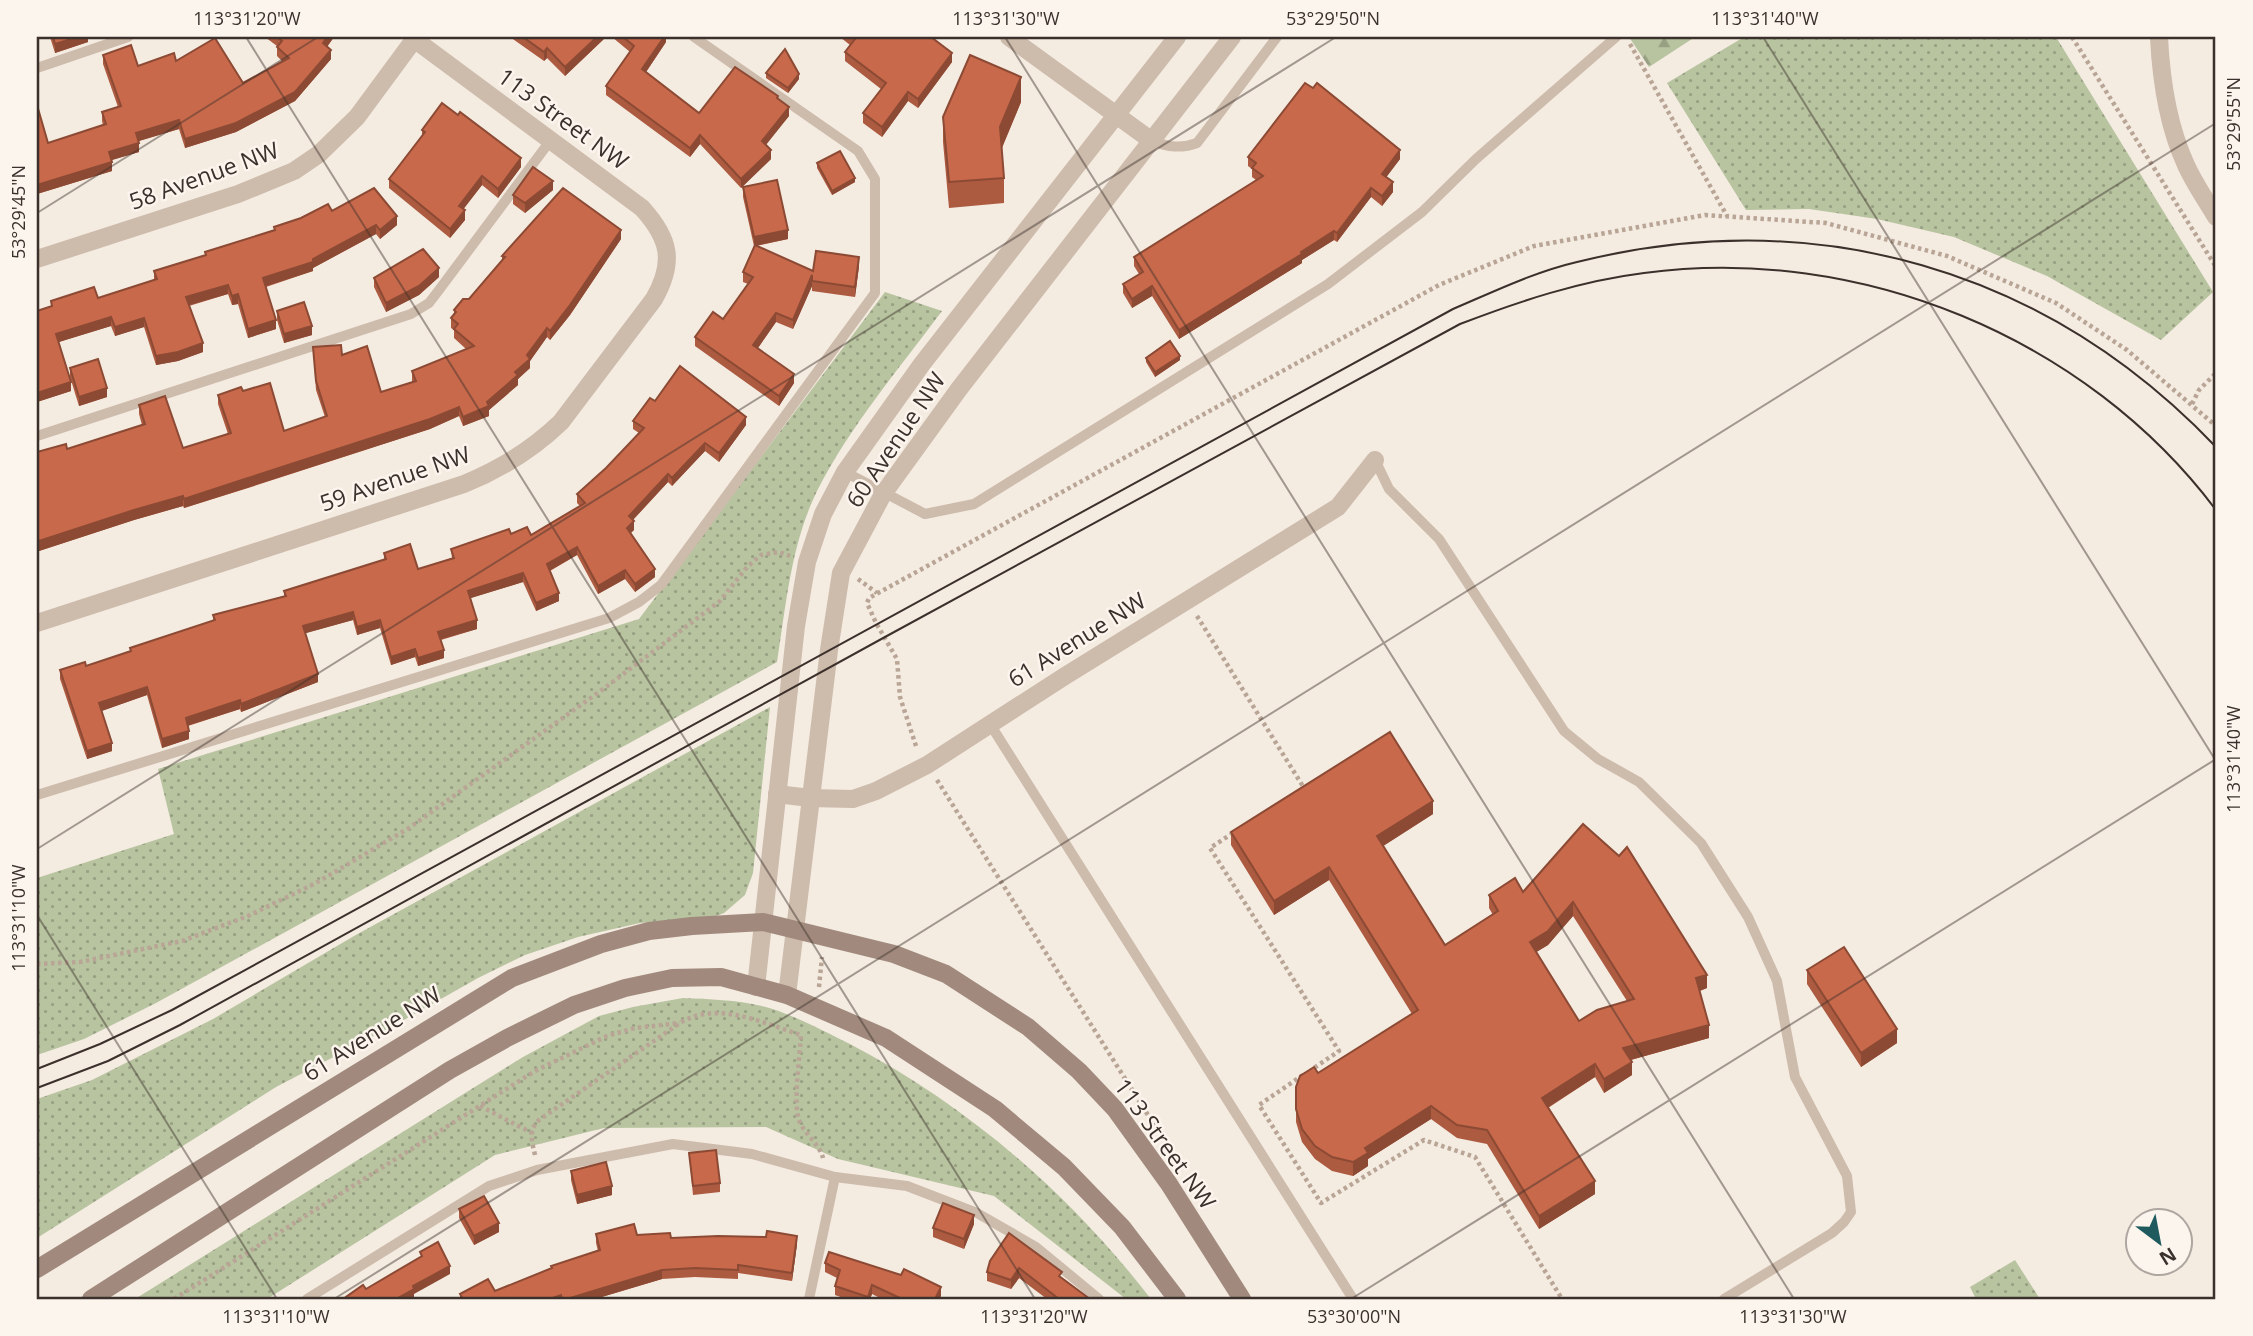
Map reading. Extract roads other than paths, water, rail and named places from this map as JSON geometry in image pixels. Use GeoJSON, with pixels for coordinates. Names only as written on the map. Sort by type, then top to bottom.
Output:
{"type":"FeatureCollection","features":[{"type":"Feature","properties":{"kind":"main road","name":"113 Street NW"},"geometry":{"type":"LineString","coordinates":[[763,922],[894,954],[946,974],[1028,1027],[1079,1071],[1115,1109],[1169,1184],[1242,1299]]}},
{"type":"Feature","properties":{"kind":"main road","name":"61 Avenue NW"},"geometry":{"type":"LineString","coordinates":[[37,1269],[512,978],[601,944],[649,932],[692,926],[763,922]]}},
{"type":"Feature","properties":{"kind":"main road"},"geometry":{"type":"LineString","coordinates":[[91,1299],[450,1070],[507,1038],[574,1005],[625,988],[672,978],[721,977],[788,995],[886,1038],[995,1109],[1064,1167],[1122,1227],[1177,1299]]}},
{"type":"Feature","properties":{"kind":"street"},"geometry":{"type":"LineString","coordinates":[[1009,37],[1152,141]]}},
{"type":"Feature","properties":{"kind":"street","name":"60 Avenue NW"},"geometry":{"type":"LineString","coordinates":[[756,987],[792,660],[807,562],[823,514],[845,472],[931,354],[1177,37]]}},
{"type":"Feature","properties":{"kind":"street","name":"60 Avenue NW"},"geometry":{"type":"LineString","coordinates":[[788,995],[810,798],[841,573],[883,494],[959,389],[1232,37]]}},
{"type":"Feature","properties":{"kind":"street"},"geometry":{"type":"LineString","coordinates":[[2159,37],[2168,103],[2178,144],[2197,186],[2216,217]]}},
{"type":"Feature","properties":{"kind":"street","name":"113 Street NW"},"geometry":{"type":"LineString","coordinates":[[415,38],[642,208],[656,223],[667,251]]}},
{"type":"Feature","properties":{"kind":"street","name":"58 Avenue NW"},"geometry":{"type":"LineString","coordinates":[[37,259],[238,194],[294,171],[319,155],[347,128],[415,38]]}},
{"type":"Feature","properties":{"kind":"street","name":"59 Avenue NW"},"geometry":{"type":"LineString","coordinates":[[37,623],[464,484],[505,466],[544,439],[575,405],[654,299],[665,276],[667,251]]}},
{"type":"Feature","properties":{"kind":"street","name":"61 Avenue NW"},"geometry":{"type":"LineString","coordinates":[[777,794],[853,799],[876,791],[927,765],[1338,506],[1375,460]]}},
{"type":"Feature","properties":{"kind":"lane"},"geometry":{"type":"LineString","coordinates":[[37,68],[128,37]]}},
{"type":"Feature","properties":{"kind":"lane"},"geometry":{"type":"LineString","coordinates":[[37,795],[609,618],[639,602],[661,585],[875,293],[875,179],[858,151],[694,37]]}},
{"type":"Feature","properties":{"kind":"lane"},"geometry":{"type":"LineString","coordinates":[[1152,141],[1174,147],[1197,143],[1277,37]]}},
{"type":"Feature","properties":{"kind":"lane"},"geometry":{"type":"LineString","coordinates":[[845,472],[925,514],[974,504],[1328,284],[1412,220],[1476,159],[1616,37]]}},
{"type":"Feature","properties":{"kind":"lane"},"geometry":{"type":"LineString","coordinates":[[37,436],[411,314],[429,303],[550,141]]}},
{"type":"Feature","properties":{"kind":"lane"},"geometry":{"type":"LineString","coordinates":[[1375,460],[1390,489],[1439,539],[1564,731],[1598,759],[1639,782],[1701,843],[1748,917],[1777,981],[1795,1077],[1847,1175],[1851,1212],[1832,1233],[1724,1299]]}},
{"type":"Feature","properties":{"kind":"lane"},"geometry":{"type":"LineString","coordinates":[[990,724],[1353,1299]]}},
{"type":"Feature","properties":{"kind":"lane"},"geometry":{"type":"LineString","coordinates":[[307,1299],[489,1186],[537,1170],[673,1144],[752,1154],[830,1176],[907,1186],[977,1213],[1036,1247],[1100,1299]]}},
{"type":"Feature","properties":{"kind":"lane"},"geometry":{"type":"LineString","coordinates":[[809,1299],[830,1176]]}},
{"type":"Feature","properties":{"kind":"tram line"},"geometry":{"type":"LineString","coordinates":[[37,1069],[100,1044],[172,1010],[1453,309],[1561,266],[1666,246],[1754,241],[1839,247],[1922,265],[2002,294],[2078,334],[2149,385],[2216,447]]}},
{"type":"Feature","properties":{"kind":"tram line"},"geometry":{"type":"LineString","coordinates":[[37,1088],[108,1061],[180,1025],[1460,324],[1573,287],[1644,273],[1725,268],[1806,273],[1885,290],[1962,316],[2035,351],[2102,396],[2163,449],[2216,510]]}}]}
